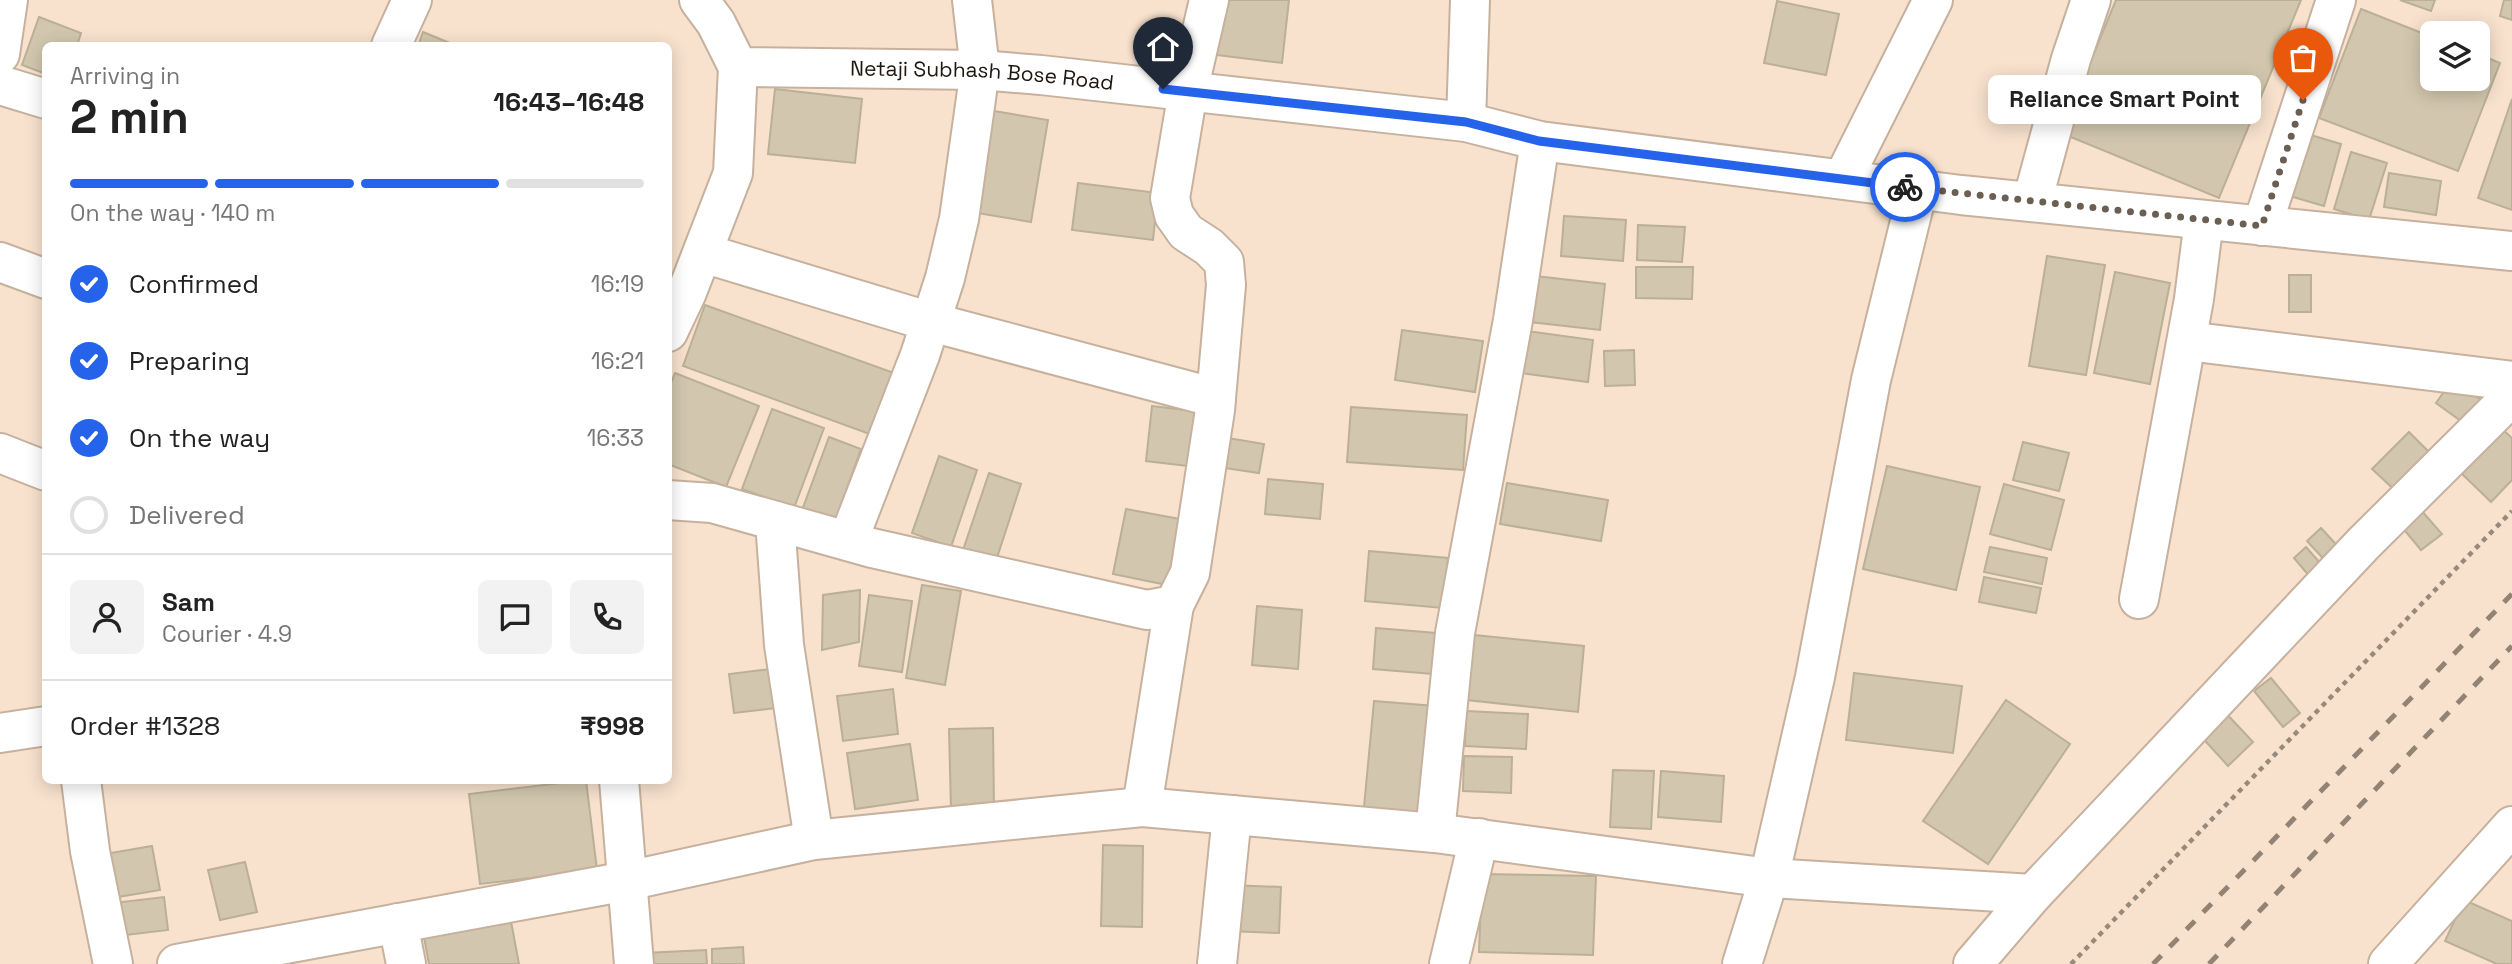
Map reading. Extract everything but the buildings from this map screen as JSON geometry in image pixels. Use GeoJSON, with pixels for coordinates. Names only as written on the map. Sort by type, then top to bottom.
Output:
{"type":"FeatureCollection","features":[{"type":"Feature","properties":{"kind":"street"},"geometry":{"type":"LineString","coordinates":[[0,54],[8,0]]}},
{"type":"Feature","properties":{"kind":"street"},"geometry":{"type":"LineString","coordinates":[[393,42],[412,0]]}},
{"type":"Feature","properties":{"kind":"street"},"geometry":{"type":"LineString","coordinates":[[672,322],[703,253],[733,173],[738,67],[716,23],[699,0]]}},
{"type":"Feature","properties":{"kind":"street"},"geometry":{"type":"LineString","coordinates":[[848,541],[931,322],[958,219],[980,71],[972,0]]}},
{"type":"Feature","properties":{"kind":"street"},"geometry":{"type":"LineString","coordinates":[[1142,807],[1174,605],[1190,573],[1216,398],[1226,285],[1224,262],[1209,247],[1186,232],[1174,215],[1170,198],[1188,91],[1209,0]]}},
{"type":"Feature","properties":{"kind":"street"},"geometry":{"type":"LineString","coordinates":[[1466,122],[1470,0]]}},
{"type":"Feature","properties":{"kind":"street"},"geometry":{"type":"LineString","coordinates":[[1843,179],[1933,0]]}},
{"type":"Feature","properties":{"kind":"street"},"geometry":{"type":"LineString","coordinates":[[2032,202],[2071,59],[2091,0]]}},
{"type":"Feature","properties":{"kind":"street"},"geometry":{"type":"LineString","coordinates":[[2262,226],[2336,0]]}},
{"type":"Feature","properties":{"kind":"street","name":"Netaji Subhash Bose Road"},"geometry":{"type":"LineString","coordinates":[[738,67],[980,71],[1188,91],[1466,122],[1539,141],[1918,189],[2512,251]]}},
{"type":"Feature","properties":{"kind":"street"},"geometry":{"type":"LineString","coordinates":[[0,85],[42,98]]}},
{"type":"Feature","properties":{"kind":"street"},"geometry":{"type":"LineString","coordinates":[[1434,833],[1455,633],[1513,320],[1539,141]]}},
{"type":"Feature","properties":{"kind":"street"},"geometry":{"type":"LineString","coordinates":[[1742,964],[1769,878],[1815,677],[1871,380],[1918,189]]}},
{"type":"Feature","properties":{"kind":"street"},"geometry":{"type":"LineString","coordinates":[[2139,599],[2187,341],[2204,220]]}},
{"type":"Feature","properties":{"kind":"street"},"geometry":{"type":"LineString","coordinates":[[703,253],[931,322],[1216,398]]}},
{"type":"Feature","properties":{"kind":"street"},"geometry":{"type":"LineString","coordinates":[[0,262],[42,278]]}},
{"type":"Feature","properties":{"kind":"street"},"geometry":{"type":"LineString","coordinates":[[2187,341],[2512,381]]}},
{"type":"Feature","properties":{"kind":"street"},"geometry":{"type":"LineString","coordinates":[[1973,964],[2033,894],[2364,542],[2512,396]]}},
{"type":"Feature","properties":{"kind":"street"},"geometry":{"type":"LineString","coordinates":[[0,453],[42,469]]}},
{"type":"Feature","properties":{"kind":"street"},"geometry":{"type":"LineString","coordinates":[[672,500],[712,503],[848,541],[1147,610],[1174,605]]}},
{"type":"Feature","properties":{"kind":"street"},"geometry":{"type":"LineString","coordinates":[[775,521],[784,645],[814,840]]}},
{"type":"Feature","properties":{"kind":"street"},"geometry":{"type":"LineString","coordinates":[[0,733],[42,727]]}},
{"type":"Feature","properties":{"kind":"street"},"geometry":{"type":"LineString","coordinates":[[82,784],[90,851],[113,964]]}},
{"type":"Feature","properties":{"kind":"street"},"geometry":{"type":"LineString","coordinates":[[619,784],[634,964]]}},
{"type":"Feature","properties":{"kind":"street"},"geometry":{"type":"LineString","coordinates":[[177,964],[627,881],[814,840],[1142,807],[1479,838],[1769,878],[2033,894]]}},
{"type":"Feature","properties":{"kind":"street"},"geometry":{"type":"LineString","coordinates":[[1217,964],[1232,815]]}},
{"type":"Feature","properties":{"kind":"street"},"geometry":{"type":"LineString","coordinates":[[2388,964],[2512,826]]}},
{"type":"Feature","properties":{"kind":"street"},"geometry":{"type":"LineString","coordinates":[[1449,964],[1479,838]]}},
{"type":"Feature","properties":{"kind":"street"},"geometry":{"type":"LineString","coordinates":[[398,923],[406,964]]}},
{"type":"Feature","properties":{"kind":"path"},"geometry":{"type":"LineString","coordinates":[[2071,964],[2512,511]]}},
{"type":"Feature","properties":{"kind":"railway"},"geometry":{"type":"LineString","coordinates":[[2153,964],[2512,594]]}},
{"type":"Feature","properties":{"kind":"railway"},"geometry":{"type":"LineString","coordinates":[[2209,964],[2512,646]]}},
{"type":"Feature","properties":{"kind":"way so far"},"geometry":{"type":"LineString","coordinates":[[1905,187],[2262,226],[2303,100]]}},
{"type":"Feature","properties":{"kind":"place","name":"Reliance Smart Point"},"geometry":{"type":"Point","coordinates":[2303,100]}},
{"type":"Feature","properties":{"kind":"route"},"geometry":{"type":"LineString","coordinates":[[1163,89],[1466,122],[1539,141],[1905,187]]}}]}
